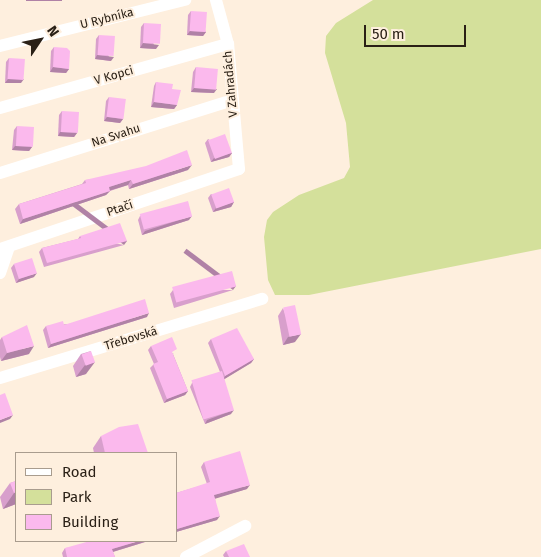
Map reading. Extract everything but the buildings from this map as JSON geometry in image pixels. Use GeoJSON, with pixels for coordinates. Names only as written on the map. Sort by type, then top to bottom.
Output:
{"type":"FeatureCollection","features":[{"type":"Feature","properties":{"kind":"street","name":"U Rybníka"},"geometry":{"type":"LineString","coordinates":[[0,46],[186,0]]}},
{"type":"Feature","properties":{"kind":"street","name":"V Zahradách"},"geometry":{"type":"LineString","coordinates":[[216,0],[228,44],[239,169]]}},
{"type":"Feature","properties":{"kind":"street","name":"V Kopci"},"geometry":{"type":"LineString","coordinates":[[0,108],[228,44]]}},
{"type":"Feature","properties":{"kind":"street","name":"Na Svahu"},"geometry":{"type":"LineString","coordinates":[[0,173],[233,100]]}},
{"type":"Feature","properties":{"kind":"street","name":"Ptačí"},"geometry":{"type":"LineString","coordinates":[[2,247],[239,169]]}},
{"type":"Feature","properties":{"kind":"street"},"geometry":{"type":"LineString","coordinates":[[0,273],[2,247]]}},
{"type":"Feature","properties":{"kind":"street","name":"Třebovská"},"geometry":{"type":"LineString","coordinates":[[0,378],[262,299]]}},
{"type":"Feature","properties":{"kind":"street"},"geometry":{"type":"LineString","coordinates":[[186,557],[244,526]]}},
{"type":"Feature","properties":{"kind":"green space"},"geometry":{"type":"Polygon","coordinates":[[[373,0],[541,0],[541,249],[309,295],[275,295],[268,280],[264,237],[267,220],[273,212],[299,195],[344,178],[350,167],[346,123],[325,53],[326,36],[336,23],[373,0]]]}}]}
